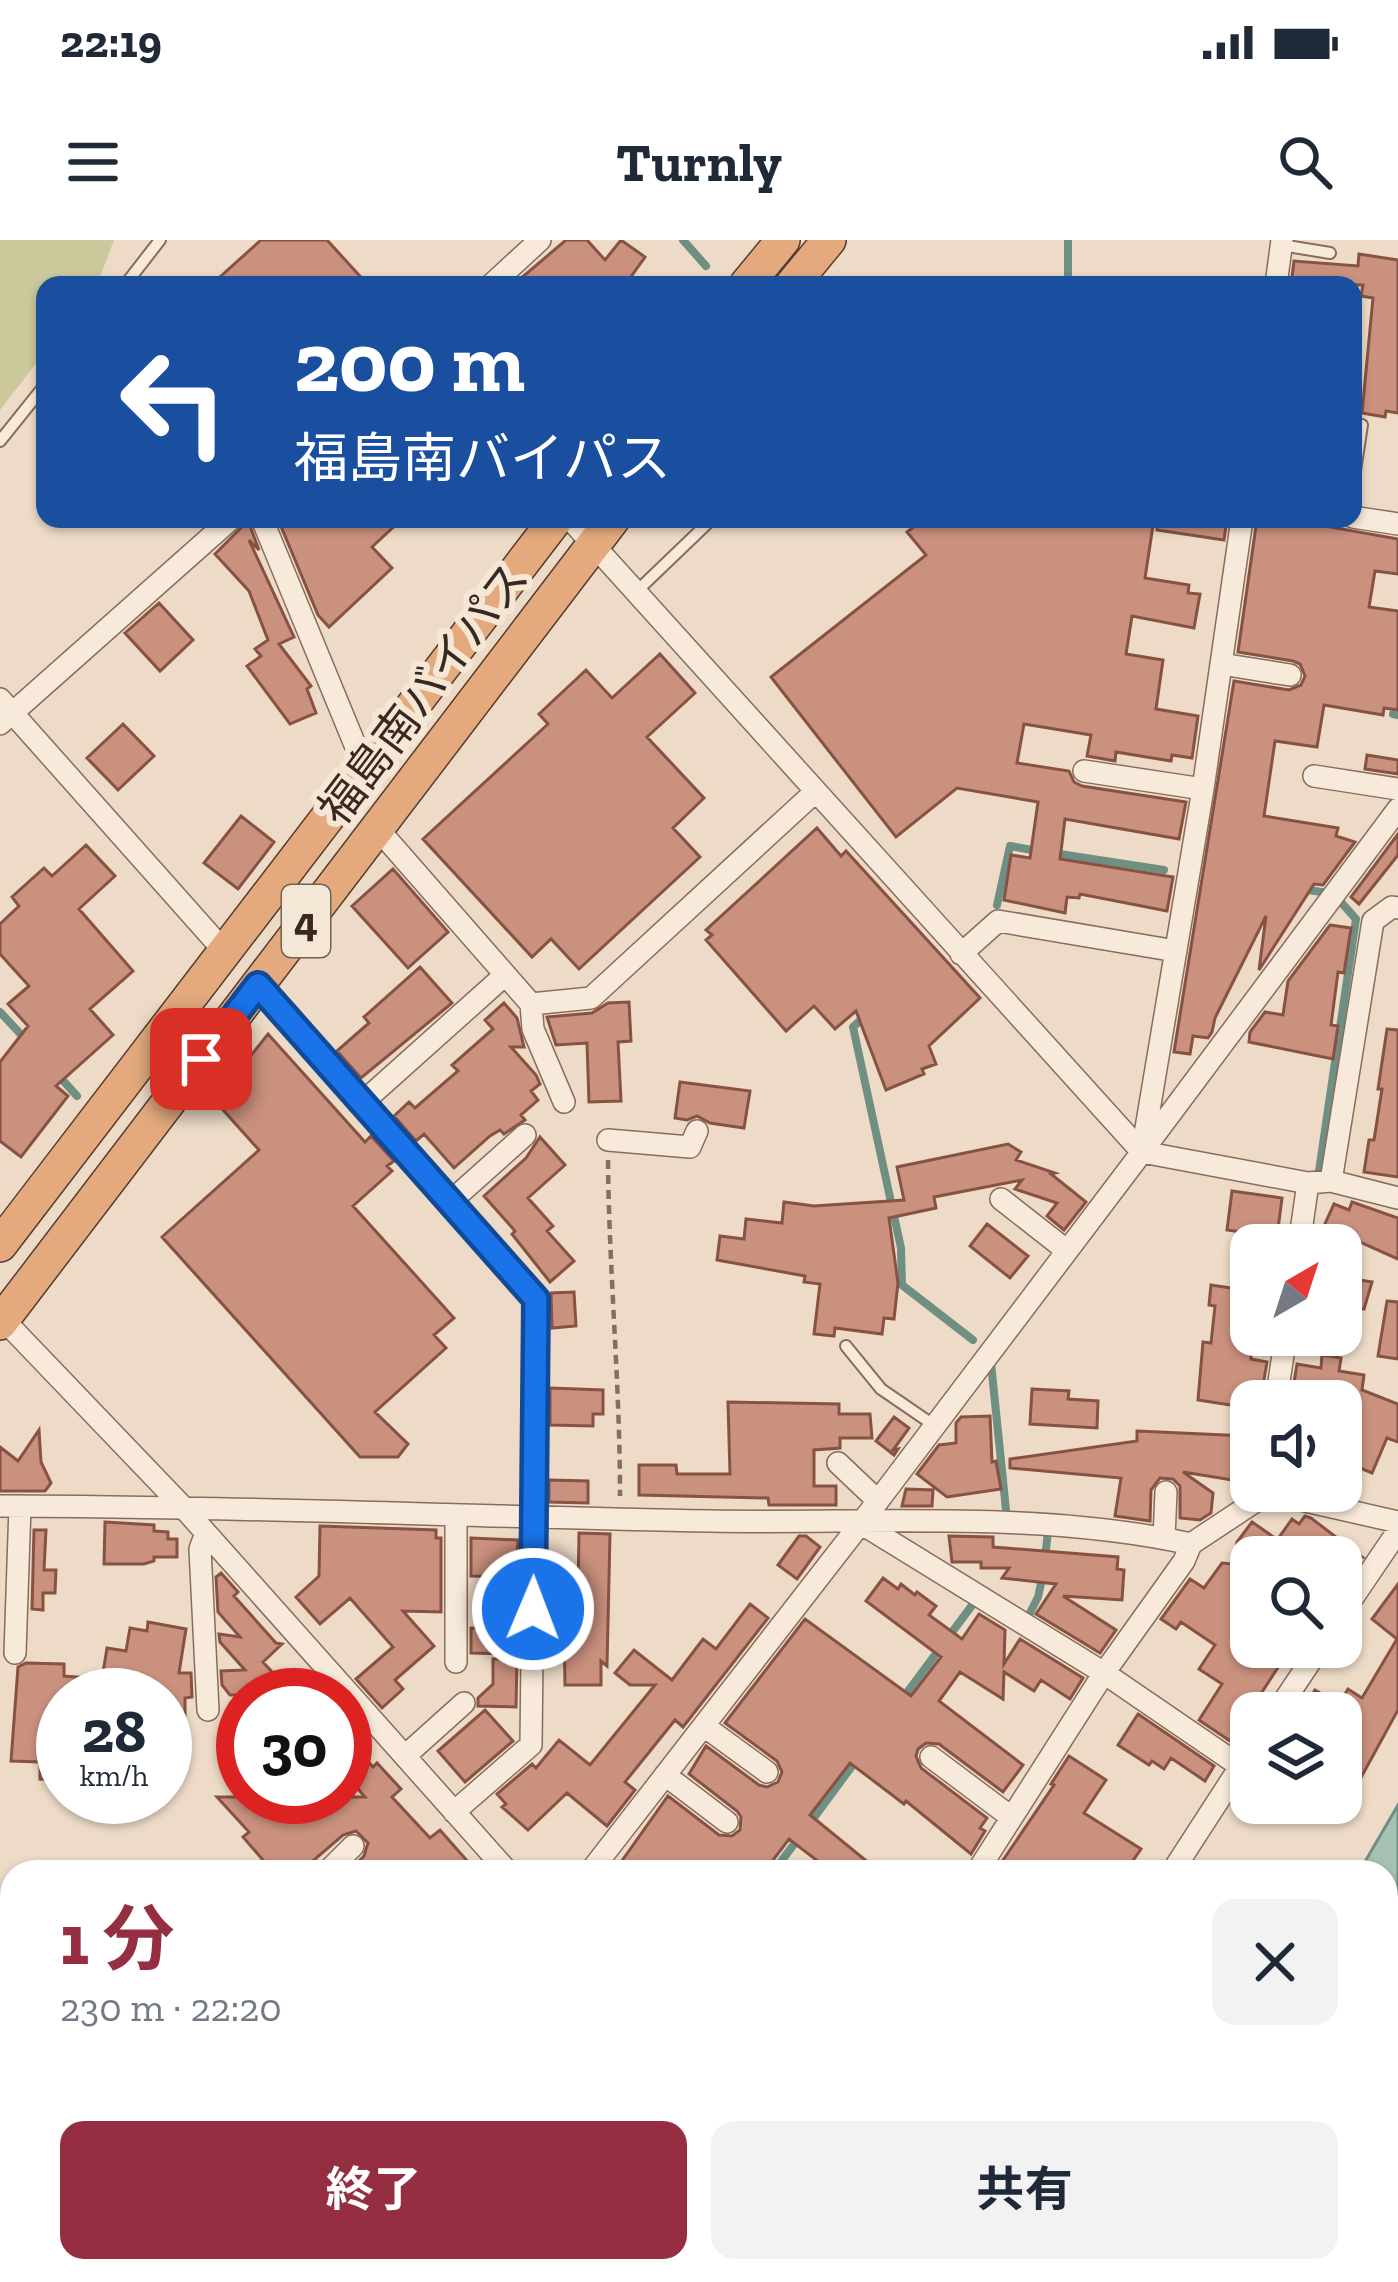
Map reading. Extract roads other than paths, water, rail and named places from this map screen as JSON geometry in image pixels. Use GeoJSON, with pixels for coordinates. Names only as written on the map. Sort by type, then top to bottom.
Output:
{"type":"FeatureCollection","features":[{"type":"Feature","properties":{"kind":"highway"},"geometry":{"type":"LineString","coordinates":[[753,276],[783,240]]}},
{"type":"Feature","properties":{"kind":"highway","name":"福島南バイパス"},"geometry":{"type":"LineString","coordinates":[[0,1245],[549,528]]}},
{"type":"Feature","properties":{"kind":"highway","name":"福島南バイパス"},"geometry":{"type":"LineString","coordinates":[[1,1319],[603,532]]}},
{"type":"Feature","properties":{"kind":"street"},"geometry":{"type":"LineString","coordinates":[[501,276],[540,240]]}},
{"type":"Feature","properties":{"kind":"street"},"geometry":{"type":"LineString","coordinates":[[1277,276],[1282,243]]}},
{"type":"Feature","properties":{"kind":"street"},"geometry":{"type":"LineString","coordinates":[[1362,518],[1398,524]]}},
{"type":"Feature","properties":{"kind":"street"},"geometry":{"type":"LineString","coordinates":[[220,528],[4,712],[225,952]]}},
{"type":"Feature","properties":{"kind":"street"},"geometry":{"type":"LineString","coordinates":[[266,528],[365,770]]}},
{"type":"Feature","properties":{"kind":"street"},"geometry":{"type":"LineString","coordinates":[[1142,1152],[1241,528]]}},
{"type":"Feature","properties":{"kind":"street"},"geometry":{"type":"LineString","coordinates":[[603,532],[636,592],[1142,1152],[1308,1183],[1331,1181],[1398,1198]]}},
{"type":"Feature","properties":{"kind":"street"},"geometry":{"type":"LineString","coordinates":[[1221,664],[1290,675]]}},
{"type":"Feature","properties":{"kind":"street"},"geometry":{"type":"LineString","coordinates":[[1084,771],[1203,789]]}},
{"type":"Feature","properties":{"kind":"street"},"geometry":{"type":"LineString","coordinates":[[1314,776],[1398,789]]}},
{"type":"Feature","properties":{"kind":"street"},"geometry":{"type":"LineString","coordinates":[[531,1004],[591,998],[815,792]]}},
{"type":"Feature","properties":{"kind":"street"},"geometry":{"type":"LineString","coordinates":[[599,1860],[935,1426],[1398,809]]}},
{"type":"Feature","properties":{"kind":"street"},"geometry":{"type":"LineString","coordinates":[[376,829],[531,1004],[533,1029],[563,1102]]}},
{"type":"Feature","properties":{"kind":"street"},"geometry":{"type":"LineString","coordinates":[[1331,1181],[1373,922],[1392,907],[1398,908]]}},
{"type":"Feature","properties":{"kind":"street"},"geometry":{"type":"LineString","coordinates":[[961,954],[998,920],[1176,951]]}},
{"type":"Feature","properties":{"kind":"street"},"geometry":{"type":"LineString","coordinates":[[362,1103],[506,975]]}},
{"type":"Feature","properties":{"kind":"street"},"geometry":{"type":"LineString","coordinates":[[258,985],[536,1299],[531,1744],[454,1812]]}},
{"type":"Feature","properties":{"kind":"street"},"geometry":{"type":"LineString","coordinates":[[608,1140],[690,1147],[697,1131]]}},
{"type":"Feature","properties":{"kind":"street"},"geometry":{"type":"LineString","coordinates":[[450,1202],[525,1135]]}},
{"type":"Feature","properties":{"kind":"street"},"geometry":{"type":"LineString","coordinates":[[1302,1224],[1308,1183]]}},
{"type":"Feature","properties":{"kind":"street"},"geometry":{"type":"LineString","coordinates":[[1001,1199],[1066,1250]]}},
{"type":"Feature","properties":{"kind":"street"},"geometry":{"type":"LineString","coordinates":[[1,1319],[206,1532],[497,1860]]}},
{"type":"Feature","properties":{"kind":"street"},"geometry":{"type":"LineString","coordinates":[[838,1463],[878,1501]]}},
{"type":"Feature","properties":{"kind":"street"},"geometry":{"type":"LineString","coordinates":[[1164,1538],[1166,1492]]}},
{"type":"Feature","properties":{"kind":"street"},"geometry":{"type":"LineString","coordinates":[[15,1653],[10,1506],[182,1506],[620,1520],[1027,1523],[1191,1544]]}},
{"type":"Feature","properties":{"kind":"street"},"geometry":{"type":"LineString","coordinates":[[985,1860],[1191,1544],[1236,1512]]}},
{"type":"Feature","properties":{"kind":"street"},"geometry":{"type":"LineString","coordinates":[[1344,1512],[1398,1527],[1362,1583]]}},
{"type":"Feature","properties":{"kind":"street"},"geometry":{"type":"LineString","coordinates":[[456,1515],[456,1662]]}},
{"type":"Feature","properties":{"kind":"street"},"geometry":{"type":"LineString","coordinates":[[861,1523],[1230,1748]]}},
{"type":"Feature","properties":{"kind":"street"},"geometry":{"type":"LineString","coordinates":[[206,1532],[200,1549],[208,1710]]}},
{"type":"Feature","properties":{"kind":"street"},"geometry":{"type":"LineString","coordinates":[[405,1756],[464,1703]]}},
{"type":"Feature","properties":{"kind":"street"},"geometry":{"type":"LineString","coordinates":[[704,1726],[767,1772]]}},
{"type":"Feature","properties":{"kind":"street"},"geometry":{"type":"LineString","coordinates":[[931,1757],[1012,1817]]}},
{"type":"Feature","properties":{"kind":"street"},"geometry":{"type":"LineString","coordinates":[[665,1775],[727,1822]]}},
{"type":"Feature","properties":{"kind":"street"},"geometry":{"type":"LineString","coordinates":[[1180,1860],[1230,1783]]}},
{"type":"Feature","properties":{"kind":"street"},"geometry":{"type":"LineString","coordinates":[[339,1860],[353,1846]]}},
{"type":"Feature","properties":{"kind":"lane"},"geometry":{"type":"LineString","coordinates":[[132,276],[160,240]]}},
{"type":"Feature","properties":{"kind":"lane"},"geometry":{"type":"LineString","coordinates":[[1282,243],[1330,253]]}},
{"type":"Feature","properties":{"kind":"lane"},"geometry":{"type":"LineString","coordinates":[[0,441],[36,396]]}},
{"type":"Feature","properties":{"kind":"lane"},"geometry":{"type":"LineString","coordinates":[[636,592],[703,528]]}},
{"type":"Feature","properties":{"kind":"lane"},"geometry":{"type":"LineString","coordinates":[[846,1346],[881,1389],[935,1426]]}},
{"type":"Feature","properties":{"kind":"waterway"},"geometry":{"type":"LineString","coordinates":[[683,240],[706,266]]}},
{"type":"Feature","properties":{"kind":"waterway"},"geometry":{"type":"LineString","coordinates":[[1068,240],[1068,276]]}},
{"type":"Feature","properties":{"kind":"waterway"},"geometry":{"type":"LineString","coordinates":[[1393,714],[1398,715]]}},
{"type":"Feature","properties":{"kind":"waterway"},"geometry":{"type":"LineString","coordinates":[[997,905],[1010,846],[1038,851]]}},
{"type":"Feature","properties":{"kind":"waterway"},"geometry":{"type":"LineString","coordinates":[[1053,853],[1164,870]]}},
{"type":"Feature","properties":{"kind":"waterway"},"geometry":{"type":"LineString","coordinates":[[1301,889],[1322,892]]}},
{"type":"Feature","properties":{"kind":"waterway"},"geometry":{"type":"LineString","coordinates":[[1319,1171],[1356,919],[1339,900]]}},
{"type":"Feature","properties":{"kind":"waterway"},"geometry":{"type":"LineString","coordinates":[[0,1012],[27,1041]]}},
{"type":"Feature","properties":{"kind":"waterway"},"geometry":{"type":"LineString","coordinates":[[863,1018],[853,1027],[901,1248],[902,1285],[973,1340]]}},
{"type":"Feature","properties":{"kind":"waterway"},"geometry":{"type":"LineString","coordinates":[[58,1075],[77,1096]]}},
{"type":"Feature","properties":{"kind":"waterway"},"geometry":{"type":"LineString","coordinates":[[991,1363],[1006,1510]]}},
{"type":"Feature","properties":{"kind":"waterway"},"geometry":{"type":"LineString","coordinates":[[1045,1559],[1048,1531]]}},
{"type":"Feature","properties":{"kind":"waterway"},"geometry":{"type":"LineString","coordinates":[[1028,1617],[1043,1574]]}},
{"type":"Feature","properties":{"kind":"waterway"},"geometry":{"type":"LineString","coordinates":[[903,1698],[973,1604]]}},
{"type":"Feature","properties":{"kind":"waterway"},"geometry":{"type":"LineString","coordinates":[[810,1823],[858,1758]]}},
{"type":"Feature","properties":{"kind":"waterway"},"geometry":{"type":"LineString","coordinates":[[782,1860],[801,1835]]}}]}
